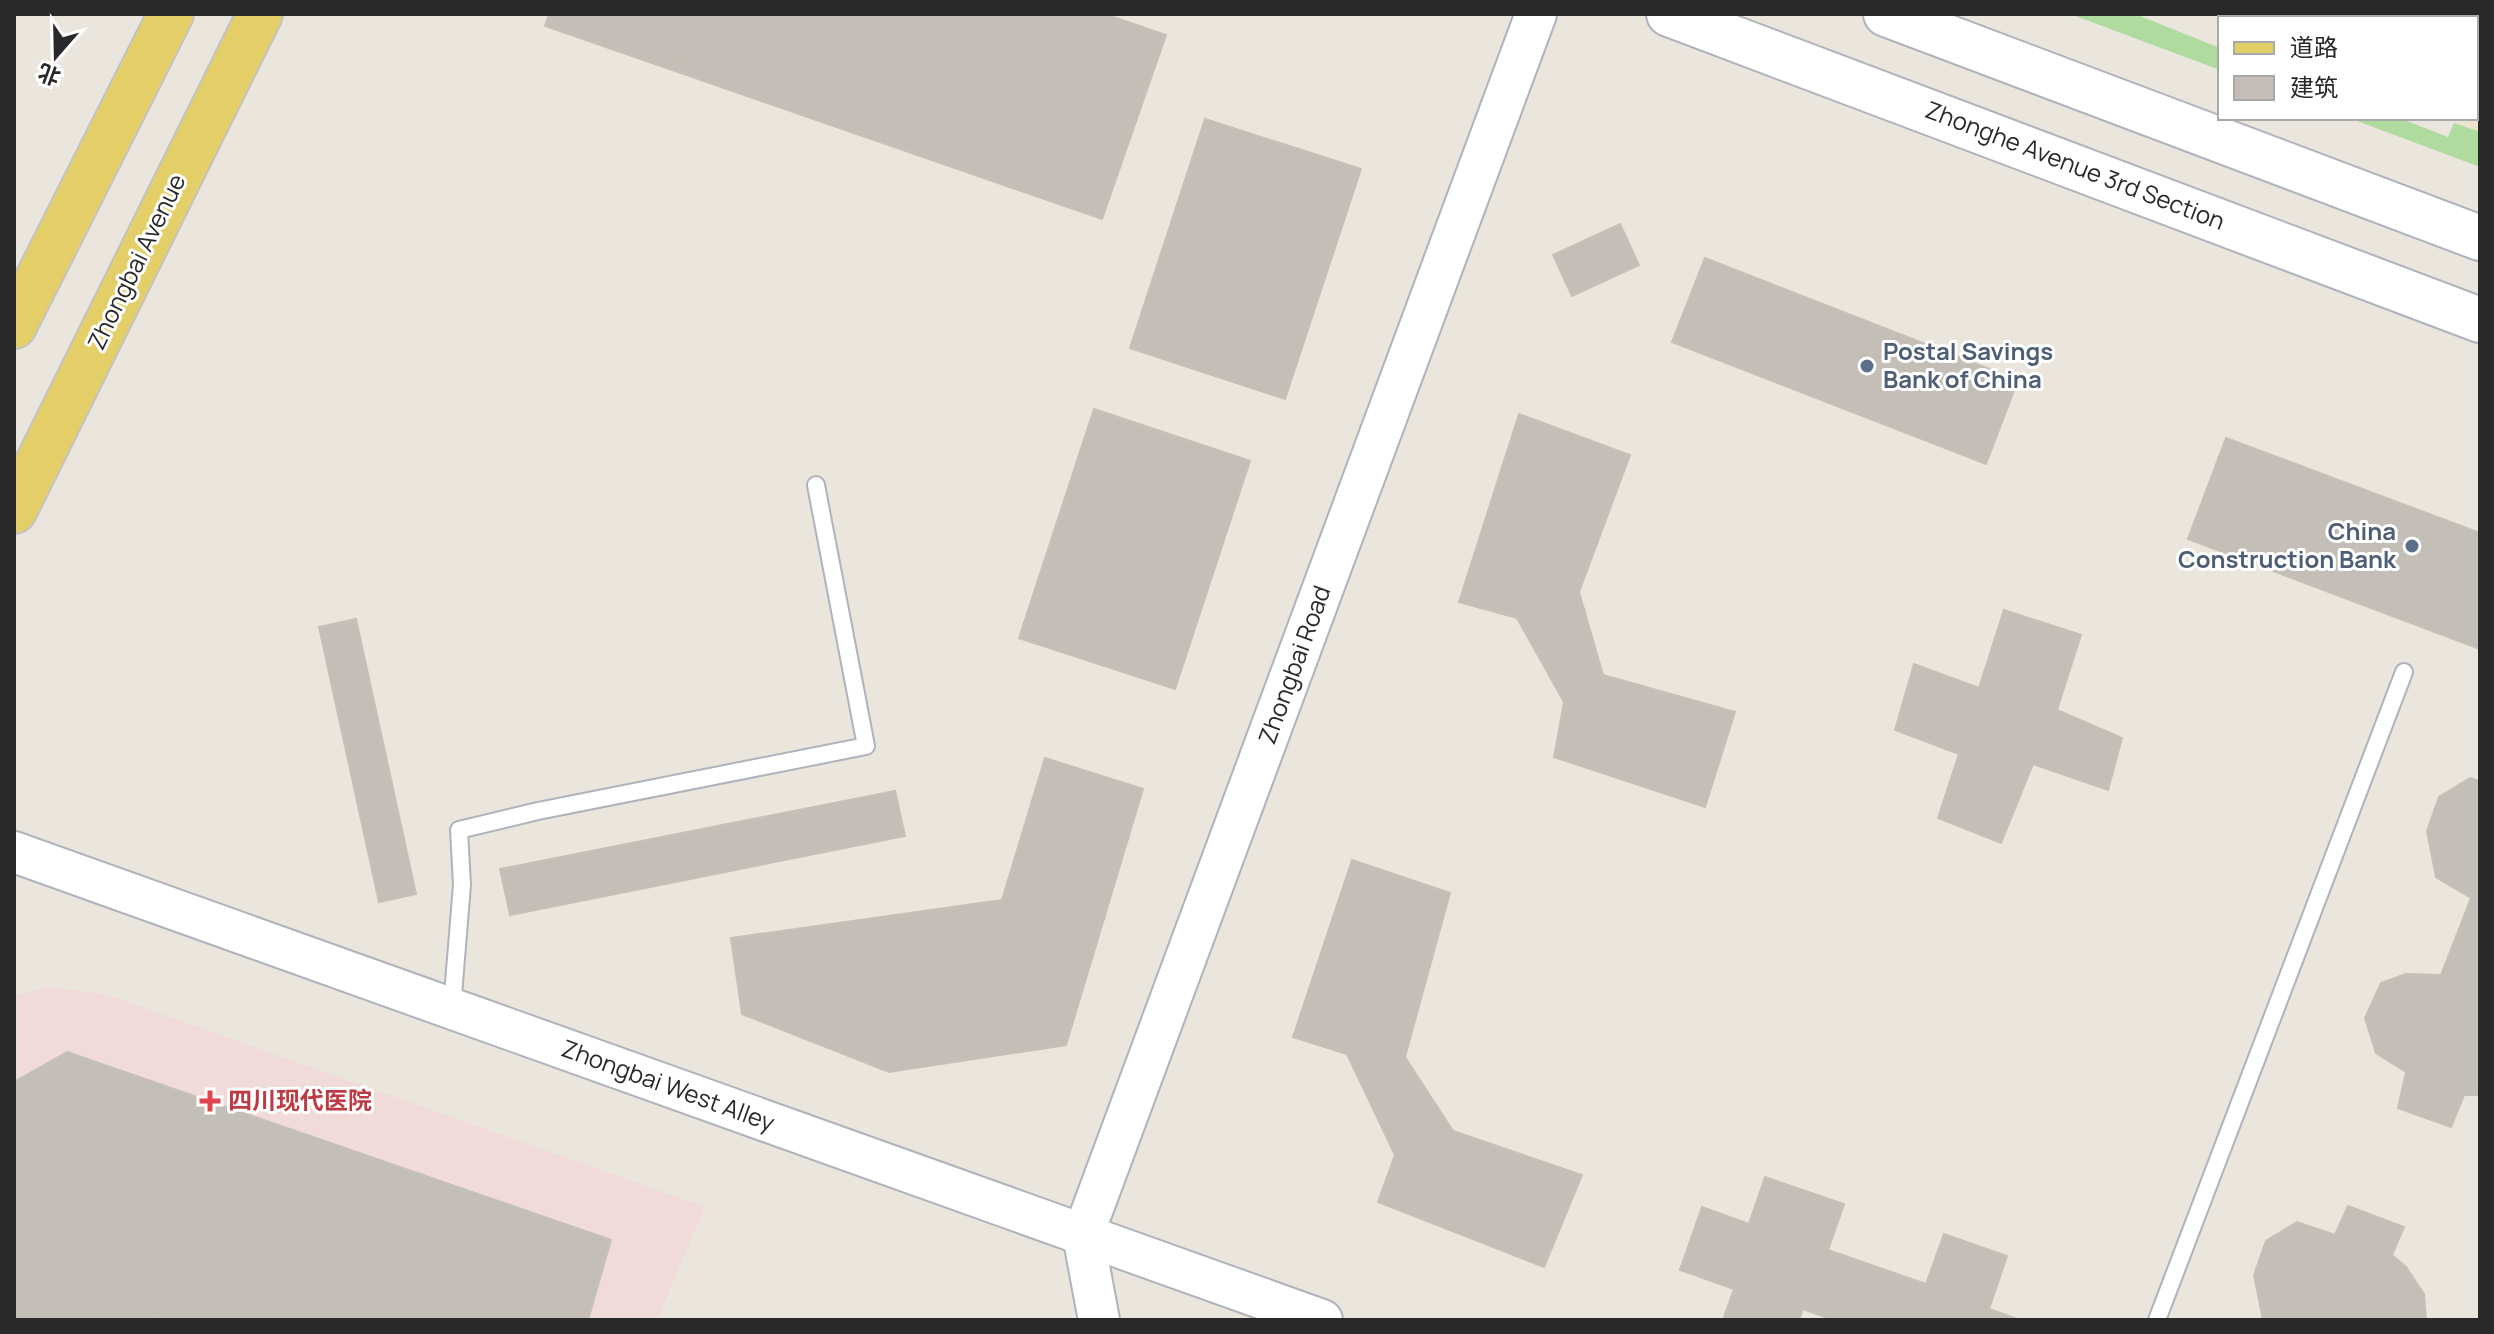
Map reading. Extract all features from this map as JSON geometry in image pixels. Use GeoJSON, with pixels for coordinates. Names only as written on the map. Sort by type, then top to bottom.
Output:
{"type":"FeatureCollection","features":[{"type":"Feature","properties":{"kind":"main road"},"geometry":{"type":"LineString","coordinates":[[14,326],[171,14]]}},
{"type":"Feature","properties":{"kind":"main road","name":"Zhongbai Avenue"},"geometry":{"type":"LineString","coordinates":[[14,511],[260,14]]}},
{"type":"Feature","properties":{"kind":"main road","name":"Zhonghe Avenue 3rd Section"},"geometry":{"type":"LineString","coordinates":[[1669,14],[2480,320]]}},
{"type":"Feature","properties":{"kind":"main road"},"geometry":{"type":"LineString","coordinates":[[1886,14],[2480,238]]}},
{"type":"Feature","properties":{"kind":"street","name":"Zhongbai Road"},"geometry":{"type":"LineString","coordinates":[[1083,1235],[1536,14]]}},
{"type":"Feature","properties":{"kind":"street","name":"Zhongbai West Alley"},"geometry":{"type":"LineString","coordinates":[[14,852],[1322,1320]]}},
{"type":"Feature","properties":{"kind":"street"},"geometry":{"type":"LineString","coordinates":[[1083,1235],[1099,1320]]}},
{"type":"Feature","properties":{"kind":"lane"},"geometry":{"type":"LineString","coordinates":[[452,1009],[462,885],[459,830],[538,811],[866,746],[816,485]]}},
{"type":"Feature","properties":{"kind":"lane"},"geometry":{"type":"LineString","coordinates":[[2157,1320],[2404,672]]}},
{"type":"Feature","properties":{"kind":"shaded area"},"geometry":{"type":"Polygon","coordinates":[[[2480,52],[2480,132],[2454,123],[2455,120],[2478,120],[2480,52]]]}},
{"type":"Feature","properties":{"kind":"shaded area","name":"四川现代医院"},"geometry":{"type":"Polygon","coordinates":[[[51,987],[105,994],[705,1207],[657,1320],[14,1320],[14,995],[51,987]]]}},
{"type":"Feature","properties":{"kind":"green space"},"geometry":{"type":"Polygon","coordinates":[[[2070,14],[2135,14],[2218,47],[2218,69],[2070,14]]]}},
{"type":"Feature","properties":{"kind":"green space"},"geometry":{"type":"Polygon","coordinates":[[[2354,120],[2404,120],[2448,137],[2454,123],[2480,132],[2480,167],[2354,120]]]}},
{"type":"Feature","properties":{"kind":"building"},"geometry":{"type":"Polygon","coordinates":[[[549,14],[1105,14],[1166,35],[1102,219],[545,26],[549,14]]]}},
{"type":"Feature","properties":{"kind":"building"},"geometry":{"type":"Polygon","coordinates":[[[562,14],[784,14],[758,88],[561,18],[562,14]]]}},
{"type":"Feature","properties":{"kind":"building"},"geometry":{"type":"Polygon","coordinates":[[[939,14],[1061,14],[1150,45],[1096,202],[898,133],[939,14]]]}},
{"type":"Feature","properties":{"kind":"building"},"geometry":{"type":"Polygon","coordinates":[[[1205,119],[1361,169],[1285,399],[1130,348],[1205,119]]]}},
{"type":"Feature","properties":{"kind":"building"},"geometry":{"type":"Polygon","coordinates":[[[1620,224],[1639,265],[1572,296],[1553,255],[1620,224]]]}},
{"type":"Feature","properties":{"kind":"building"},"geometry":{"type":"Polygon","coordinates":[[[1705,258],[2018,380],[1986,464],[1672,342],[1705,258]]]}},
{"type":"Feature","properties":{"kind":"building"},"geometry":{"type":"Polygon","coordinates":[[[1094,409],[1250,461],[1175,689],[1019,638],[1094,409]]]}},
{"type":"Feature","properties":{"kind":"building"},"geometry":{"type":"Polygon","coordinates":[[[1519,414],[1630,455],[1579,592],[1603,675],[1735,712],[1705,807],[1554,757],[1564,702],[1517,618],[1459,602],[1519,414]]]}},
{"type":"Feature","properties":{"kind":"building"},"geometry":{"type":"Polygon","coordinates":[[[2226,438],[2480,533],[2480,649],[2188,539],[2226,438]]]}},
{"type":"Feature","properties":{"kind":"building"},"geometry":{"type":"Polygon","coordinates":[[[2004,610],[2081,635],[2057,710],[2122,738],[2108,790],[2033,764],[2001,843],[1938,818],[1959,754],[1895,730],[1914,664],[1979,688],[2004,610]]]}},
{"type":"Feature","properties":{"kind":"building"},"geometry":{"type":"Polygon","coordinates":[[[356,619],[416,894],[379,902],[319,627],[356,619]]]}},
{"type":"Feature","properties":{"kind":"building"},"geometry":{"type":"Polygon","coordinates":[[[1045,758],[1143,789],[1066,1045],[889,1072],[742,1014],[731,938],[1002,900],[1045,758]]]}},
{"type":"Feature","properties":{"kind":"building"},"geometry":{"type":"Polygon","coordinates":[[[2470,778],[2480,781],[2480,1095],[2464,1095],[2451,1127],[2398,1108],[2406,1072],[2376,1053],[2365,1018],[2381,983],[2406,974],[2441,975],[2471,898],[2436,877],[2427,831],[2439,797],[2470,778]]]}},
{"type":"Feature","properties":{"kind":"building"},"geometry":{"type":"Polygon","coordinates":[[[895,791],[905,836],[510,915],[500,869],[895,791]]]}},
{"type":"Feature","properties":{"kind":"building"},"geometry":{"type":"Polygon","coordinates":[[[1352,860],[1450,893],[1405,1057],[1453,1131],[1582,1175],[1544,1267],[1378,1202],[1395,1155],[1347,1054],[1293,1037],[1352,860]]]}},
{"type":"Feature","properties":{"kind":"building"},"geometry":{"type":"Polygon","coordinates":[[[67,1052],[611,1240],[588,1320],[532,1320],[517,1245],[155,1316],[155,1320],[14,1320],[14,1082],[67,1052]]]}},
{"type":"Feature","properties":{"kind":"building"},"geometry":{"type":"Polygon","coordinates":[[[1765,1177],[1844,1204],[1828,1250],[1926,1284],[1944,1234],[2007,1256],[1989,1309],[2020,1320],[1833,1320],[1803,1309],[1799,1320],[1723,1320],[1734,1289],[1680,1270],[1702,1207],[1749,1224],[1765,1177]]]}},
{"type":"Feature","properties":{"kind":"building"},"geometry":{"type":"Polygon","coordinates":[[[2348,1206],[2404,1227],[2392,1255],[2406,1267],[2424,1294],[2426,1320],[2263,1320],[2254,1275],[2266,1241],[2297,1222],[2335,1235],[2348,1206]]]}},
{"type":"Feature","properties":{"kind":"building"},"geometry":{"type":"Polygon","coordinates":[[[517,1245],[532,1320],[155,1320],[155,1316],[517,1245]]]}},
{"type":"Feature","properties":{"kind":"place","name":"Postal Savings Bank of China"},"geometry":{"type":"Point","coordinates":[1867,366]}},
{"type":"Feature","properties":{"kind":"place","name":"China Construction Bank"},"geometry":{"type":"Point","coordinates":[2412,546]}},
{"type":"Feature","properties":{"kind":"place","name":"四川现代医院"},"geometry":{"type":"Point","coordinates":[210,1101]}}]}
